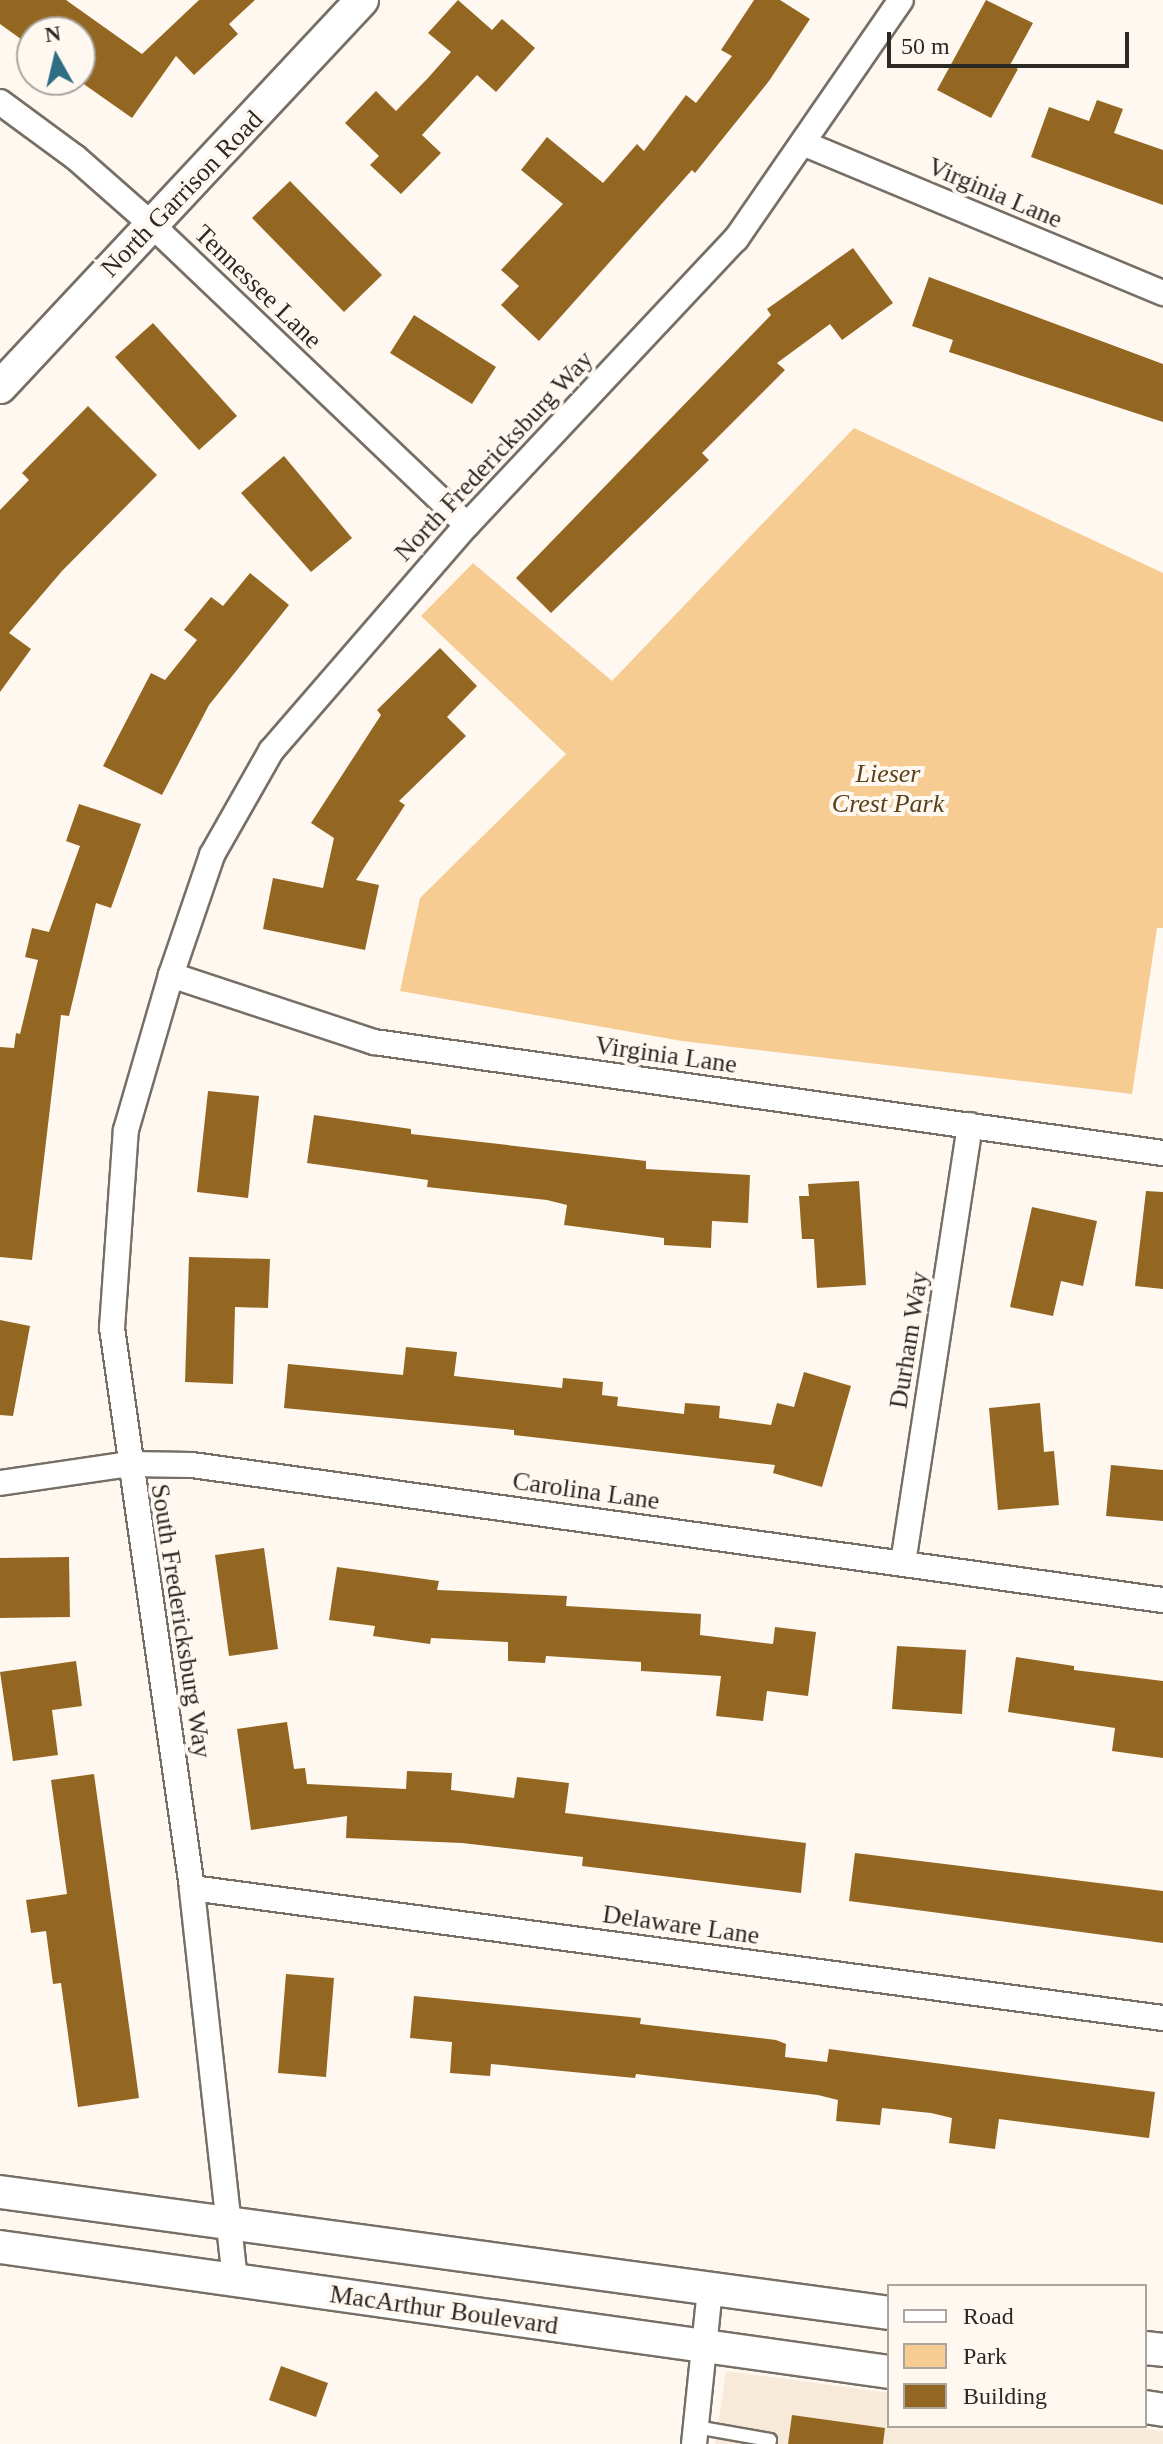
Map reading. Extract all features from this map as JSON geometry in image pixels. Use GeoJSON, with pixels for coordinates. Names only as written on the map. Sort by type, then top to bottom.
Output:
{"type":"FeatureCollection","features":[{"type":"Feature","properties":{"kind":"street","name":"North Garrison Road"},"geometry":{"type":"LineString","coordinates":[[0,387],[362,0]]}},
{"type":"Feature","properties":{"kind":"street","name":"North Fredericksburg Way"},"geometry":{"type":"LineString","coordinates":[[171,975],[212,855],[271,751],[467,525],[736,239],[805,144],[901,0]]}},
{"type":"Feature","properties":{"kind":"street","name":"Tennessee Lane"},"geometry":{"type":"LineString","coordinates":[[0,102],[75,157],[152,225],[467,525]]}},
{"type":"Feature","properties":{"kind":"street","name":"Virginia Lane"},"geometry":{"type":"LineString","coordinates":[[805,144],[1163,293]]}},
{"type":"Feature","properties":{"kind":"street","name":"Virginia Lane"},"geometry":{"type":"LineString","coordinates":[[171,975],[374,1042],[1163,1153]]}},
{"type":"Feature","properties":{"kind":"street","name":"South Fredericksburg Way"},"geometry":{"type":"LineString","coordinates":[[171,975],[126,1130],[112,1328],[129,1464],[192,1888],[235,2280]]}},
{"type":"Feature","properties":{"kind":"street","name":"Durham Way"},"geometry":{"type":"LineString","coordinates":[[903,1563],[970,1125]]}},
{"type":"Feature","properties":{"kind":"street","name":"Carolina Lane"},"geometry":{"type":"LineString","coordinates":[[0,1483],[129,1464],[192,1465],[1163,1600]]}},
{"type":"Feature","properties":{"kind":"street","name":"Delaware Lane"},"geometry":{"type":"LineString","coordinates":[[192,1888],[1163,2018]]}},
{"type":"Feature","properties":{"kind":"street"},"geometry":{"type":"LineString","coordinates":[[0,2192],[887,2313]]}},
{"type":"Feature","properties":{"kind":"street","name":"MacArthur Boulevard"},"geometry":{"type":"LineString","coordinates":[[0,2247],[887,2372]]}},
{"type":"Feature","properties":{"kind":"street"},"geometry":{"type":"LineString","coordinates":[[695,2435],[710,2288]]}},
{"type":"Feature","properties":{"kind":"lane"},"geometry":{"type":"LineString","coordinates":[[695,2435],[770,2440],[769,2444]]}},
{"type":"Feature","properties":{"kind":"shaded area"},"geometry":{"type":"Polygon","coordinates":[[[726,2371],[887,2393],[887,2428],[1140,2428],[1163,2431],[1163,2444],[715,2444],[726,2371]]]}},
{"type":"Feature","properties":{"kind":"green space","name":"Lieser Crest Park"},"geometry":{"type":"Polygon","coordinates":[[[854,428],[1163,573],[1163,928],[1157,928],[1132,1094],[682,1041],[400,991],[420,898],[566,754],[421,616],[473,563],[612,681],[854,428]]]}},
{"type":"Feature","properties":{"kind":"building"},"geometry":{"type":"Polygon","coordinates":[[[0,0],[66,0],[89,16],[16,16],[16,36],[0,24],[0,0]]]}},
{"type":"Feature","properties":{"kind":"building"},"geometry":{"type":"Polygon","coordinates":[[[199,0],[255,0],[229,24],[238,34],[194,75],[176,56],[132,118],[96,93],[96,21],[142,54],[199,0]]]}},
{"type":"Feature","properties":{"kind":"building"},"geometry":{"type":"Polygon","coordinates":[[[458,0],[492,30],[502,19],[535,48],[496,92],[477,75],[422,135],[441,153],[401,194],[370,165],[379,156],[345,123],[376,91],[396,111],[428,78],[451,52],[428,33],[458,0]]]}},
{"type":"Feature","properties":{"kind":"building"},"geometry":{"type":"Polygon","coordinates":[[[754,0],[780,0],[810,19],[769,81],[695,173],[692,170],[539,341],[501,305],[519,286],[501,270],[563,204],[521,170],[547,137],[603,183],[637,144],[644,151],[686,95],[696,103],[732,56],[721,50],[754,0]]]}},
{"type":"Feature","properties":{"kind":"building"},"geometry":{"type":"Polygon","coordinates":[[[986,0],[1033,23],[1010,65],[1018,69],[991,118],[937,90],[986,0]]]}},
{"type":"Feature","properties":{"kind":"building"},"geometry":{"type":"Polygon","coordinates":[[[1097,100],[1123,109],[1114,133],[1163,150],[1163,205],[1031,157],[1049,107],[1089,121],[1097,100]]]}},
{"type":"Feature","properties":{"kind":"building"},"geometry":{"type":"Polygon","coordinates":[[[290,181],[382,275],[344,312],[252,218],[290,181]]]}},
{"type":"Feature","properties":{"kind":"building"},"geometry":{"type":"Polygon","coordinates":[[[853,248],[893,303],[842,340],[830,324],[777,363],[785,370],[702,453],[709,460],[551,613],[516,578],[771,315],[767,309],[853,248]]]}},
{"type":"Feature","properties":{"kind":"building"},"geometry":{"type":"Polygon","coordinates":[[[929,277],[1163,364],[1163,422],[949,352],[953,340],[912,326],[929,277]]]}},
{"type":"Feature","properties":{"kind":"building"},"geometry":{"type":"Polygon","coordinates":[[[414,315],[496,367],[472,404],[390,353],[414,315]]]}},
{"type":"Feature","properties":{"kind":"building"},"geometry":{"type":"Polygon","coordinates":[[[153,323],[237,416],[199,450],[115,357],[153,323]]]}},
{"type":"Feature","properties":{"kind":"building"},"geometry":{"type":"Polygon","coordinates":[[[88,406],[157,475],[62,571],[9,633],[31,649],[0,692],[0,510],[29,480],[22,473],[88,406]]]}},
{"type":"Feature","properties":{"kind":"building"},"geometry":{"type":"Polygon","coordinates":[[[284,456],[352,538],[311,572],[241,493],[284,456]]]}},
{"type":"Feature","properties":{"kind":"building"},"geometry":{"type":"Polygon","coordinates":[[[250,573],[289,605],[209,705],[162,795],[103,766],[151,673],[165,680],[197,640],[184,630],[211,597],[223,606],[250,573]]]}},
{"type":"Feature","properties":{"kind":"building"},"geometry":{"type":"Polygon","coordinates":[[[440,648],[477,686],[447,717],[466,736],[399,801],[405,805],[356,880],[379,885],[365,950],[263,929],[273,878],[323,888],[334,838],[311,823],[381,715],[377,710],[440,648]]]}},
{"type":"Feature","properties":{"kind":"building"},"geometry":{"type":"Polygon","coordinates":[[[79,804],[141,824],[111,908],[96,903],[69,1016],[61,1015],[32,1260],[0,1257],[0,1047],[14,1048],[16,1033],[20,1034],[38,960],[25,957],[32,928],[49,932],[80,846],[66,841],[79,804]]]}},
{"type":"Feature","properties":{"kind":"building"},"geometry":{"type":"Polygon","coordinates":[[[208,1091],[259,1096],[248,1198],[197,1192],[208,1091]]]}},
{"type":"Feature","properties":{"kind":"building"},"geometry":{"type":"Polygon","coordinates":[[[314,1115],[411,1129],[411,1134],[646,1161],[646,1169],[750,1175],[748,1223],[712,1221],[711,1248],[664,1245],[664,1238],[564,1225],[567,1205],[547,1200],[427,1187],[428,1180],[307,1163],[314,1115]]]}},
{"type":"Feature","properties":{"kind":"building"},"geometry":{"type":"Polygon","coordinates":[[[859,1181],[866,1285],[817,1288],[814,1239],[802,1239],[799,1196],[809,1196],[808,1184],[859,1181]]]}},
{"type":"Feature","properties":{"kind":"building"},"geometry":{"type":"Polygon","coordinates":[[[1146,1191],[1163,1192],[1163,1289],[1135,1286],[1146,1191]]]}},
{"type":"Feature","properties":{"kind":"building"},"geometry":{"type":"Polygon","coordinates":[[[1032,1207],[1097,1221],[1083,1286],[1061,1281],[1053,1316],[1010,1307],[1032,1207]]]}},
{"type":"Feature","properties":{"kind":"building"},"geometry":{"type":"Polygon","coordinates":[[[189,1257],[270,1259],[268,1308],[235,1307],[233,1384],[185,1382],[189,1257]]]}},
{"type":"Feature","properties":{"kind":"building"},"geometry":{"type":"Polygon","coordinates":[[[0,1320],[30,1326],[13,1416],[0,1415],[0,1320]]]}},
{"type":"Feature","properties":{"kind":"building"},"geometry":{"type":"Polygon","coordinates":[[[406,1347],[457,1352],[454,1376],[562,1388],[563,1378],[603,1382],[602,1395],[618,1397],[617,1406],[684,1414],[685,1403],[720,1406],[719,1418],[771,1425],[777,1403],[794,1407],[804,1372],[851,1386],[822,1487],[773,1473],[775,1465],[514,1435],[514,1430],[284,1408],[288,1364],[403,1375],[406,1347]]]}},
{"type":"Feature","properties":{"kind":"building"},"geometry":{"type":"Polygon","coordinates":[[[1040,1403],[1044,1452],[1054,1451],[1059,1505],[998,1510],[989,1408],[1040,1403]]]}},
{"type":"Feature","properties":{"kind":"building"},"geometry":{"type":"Polygon","coordinates":[[[1111,1465],[1163,1470],[1163,1521],[1106,1516],[1111,1465]]]}},
{"type":"Feature","properties":{"kind":"building"},"geometry":{"type":"Polygon","coordinates":[[[264,1548],[278,1649],[229,1656],[215,1555],[264,1548]]]}},
{"type":"Feature","properties":{"kind":"building"},"geometry":{"type":"Polygon","coordinates":[[[69,1557],[70,1617],[0,1618],[0,1558],[69,1557]]]}},
{"type":"Feature","properties":{"kind":"building"},"geometry":{"type":"Polygon","coordinates":[[[337,1567],[439,1581],[437,1590],[567,1596],[566,1606],[701,1614],[700,1635],[773,1644],[775,1627],[816,1632],[808,1696],[767,1691],[763,1721],[716,1716],[721,1676],[641,1671],[641,1662],[546,1656],[545,1663],[508,1661],[508,1642],[431,1638],[430,1644],[373,1636],[375,1626],[329,1620],[337,1567]]]}},
{"type":"Feature","properties":{"kind":"building"},"geometry":{"type":"Polygon","coordinates":[[[897,1646],[966,1650],[962,1714],[892,1709],[897,1646]]]}},
{"type":"Feature","properties":{"kind":"building"},"geometry":{"type":"Polygon","coordinates":[[[1016,1657],[1074,1666],[1074,1670],[1163,1681],[1163,1758],[1112,1751],[1115,1728],[1008,1712],[1016,1657]]]}},
{"type":"Feature","properties":{"kind":"building"},"geometry":{"type":"Polygon","coordinates":[[[76,1661],[82,1706],[52,1710],[58,1755],[13,1761],[0,1672],[76,1661]]]}},
{"type":"Feature","properties":{"kind":"building"},"geometry":{"type":"Polygon","coordinates":[[[287,1722],[294,1769],[305,1768],[307,1784],[406,1789],[407,1771],[452,1773],[451,1790],[514,1798],[517,1777],[569,1783],[565,1813],[806,1843],[801,1893],[582,1866],[583,1857],[462,1843],[346,1838],[347,1816],[251,1830],[237,1729],[287,1722]]]}},
{"type":"Feature","properties":{"kind":"building"},"geometry":{"type":"Polygon","coordinates":[[[94,1774],[139,2098],[78,2107],[61,1983],[53,1984],[46,1931],[31,1933],[26,1900],[67,1894],[51,1780],[94,1774]]]}},
{"type":"Feature","properties":{"kind":"building"},"geometry":{"type":"Polygon","coordinates":[[[855,1853],[1163,1891],[1163,1943],[849,1901],[855,1853]]]}},
{"type":"Feature","properties":{"kind":"building"},"geometry":{"type":"Polygon","coordinates":[[[286,1974],[334,1978],[326,2077],[278,2073],[286,1974]]]}},
{"type":"Feature","properties":{"kind":"building"},"geometry":{"type":"Polygon","coordinates":[[[414,1996],[641,2018],[640,2024],[776,2040],[786,2044],[785,2057],[827,2062],[829,2049],[1155,2092],[1149,2138],[999,2119],[995,2149],[949,2143],[952,2118],[931,2113],[882,2108],[880,2125],[836,2121],[838,2100],[818,2095],[636,2074],[635,2078],[491,2064],[490,2076],[450,2073],[452,2042],[410,2038],[414,1996]]]}},
{"type":"Feature","properties":{"kind":"building"},"geometry":{"type":"Polygon","coordinates":[[[281,2366],[328,2383],[316,2417],[269,2400],[281,2366]]]}},
{"type":"Feature","properties":{"kind":"building"},"geometry":{"type":"Polygon","coordinates":[[[792,2415],[885,2428],[883,2444],[788,2444],[792,2415]]]}}]}
